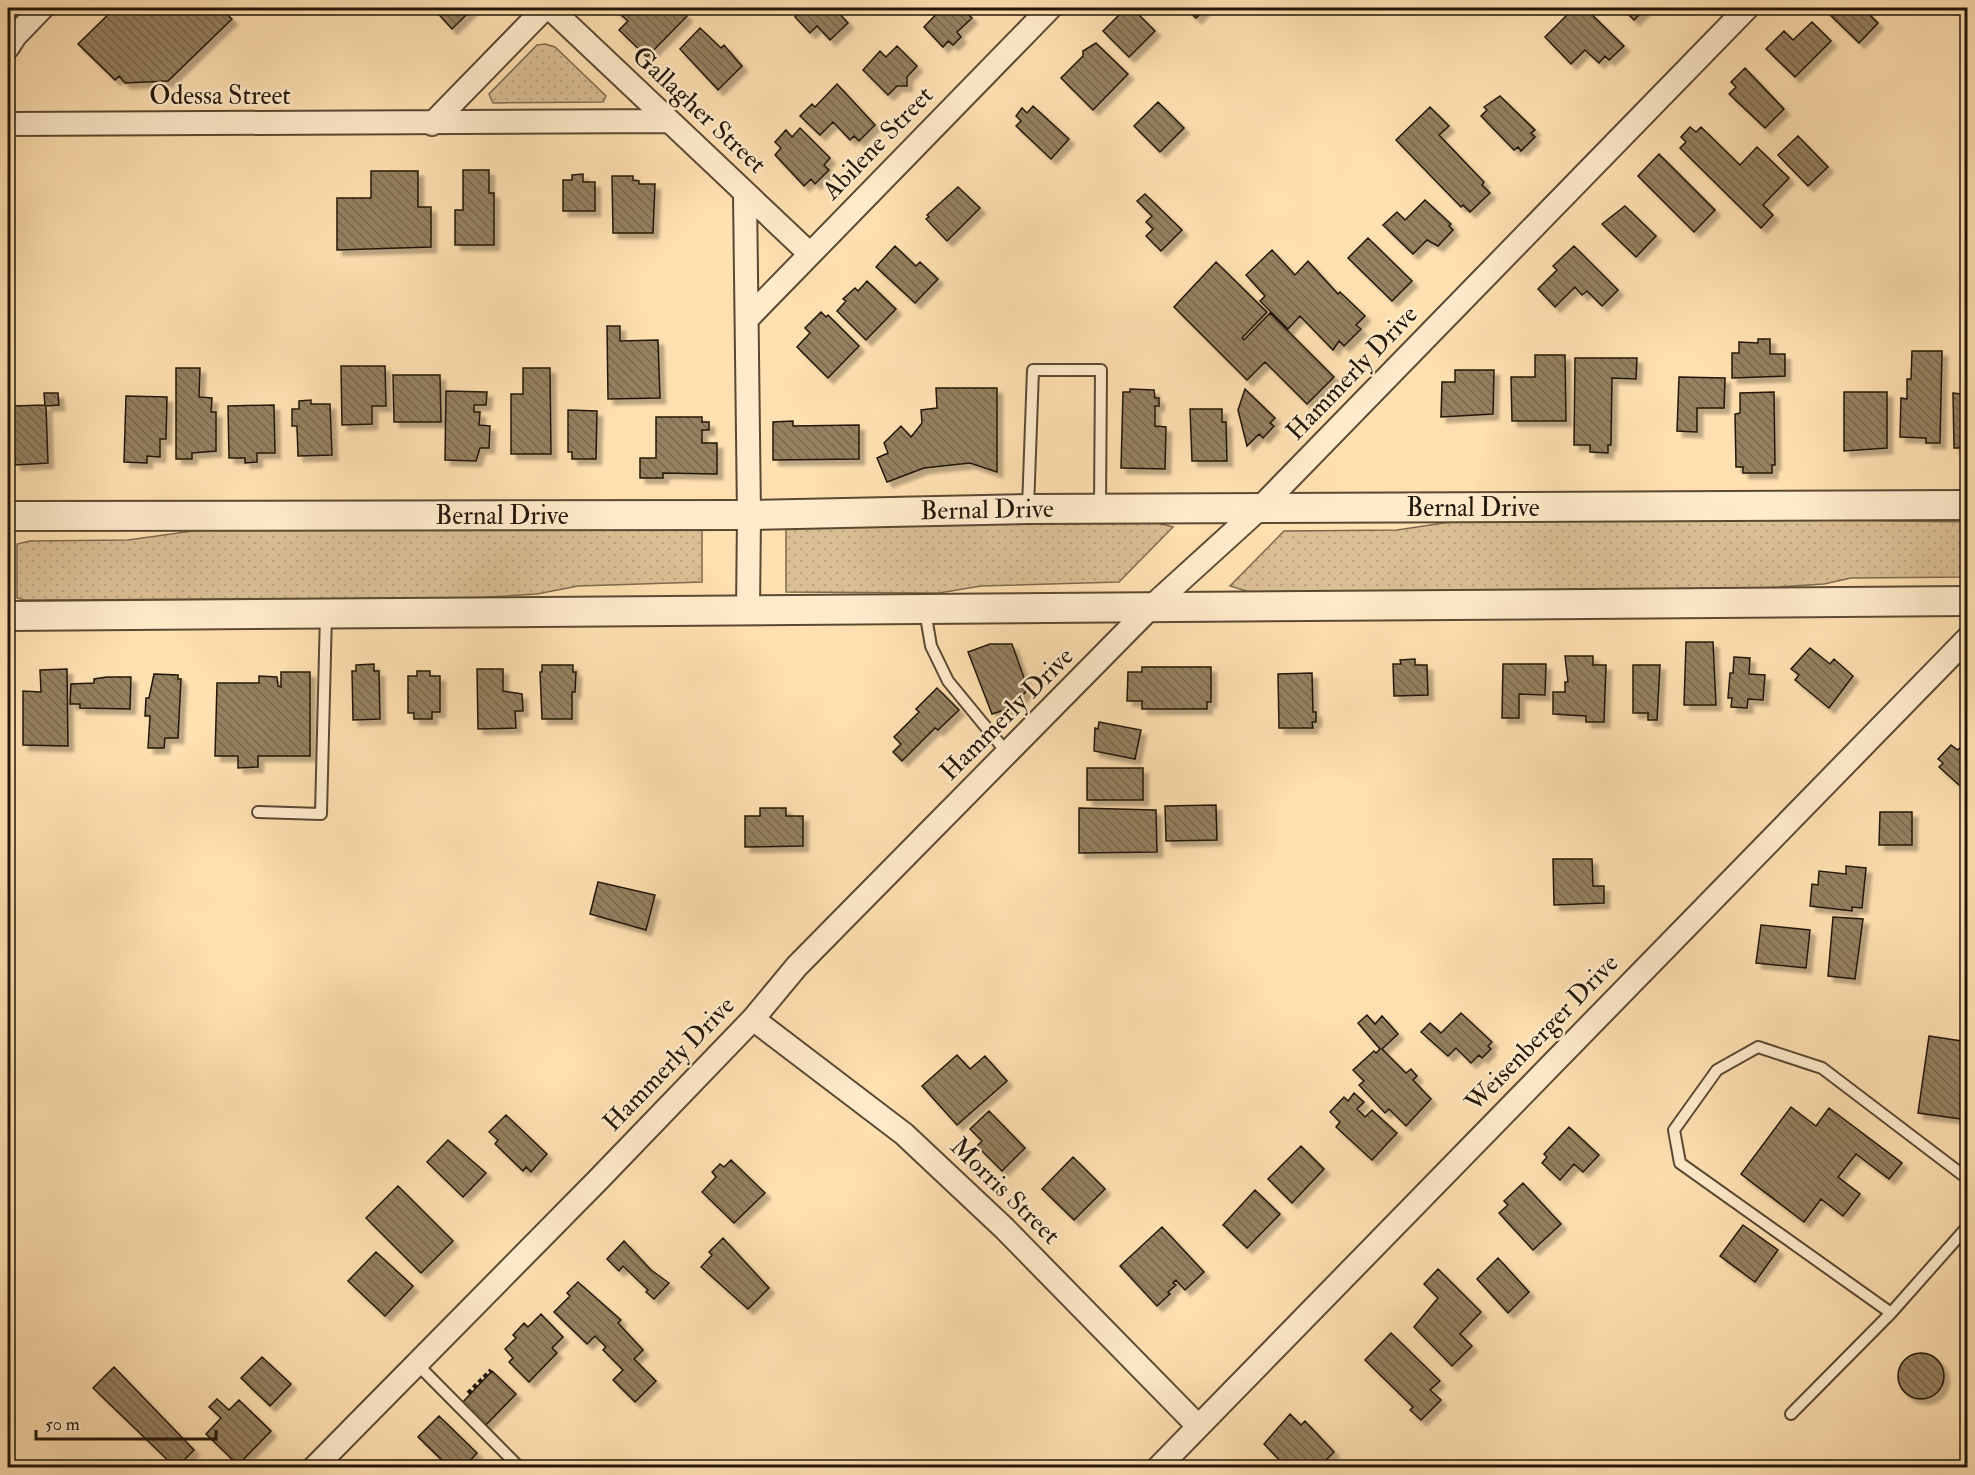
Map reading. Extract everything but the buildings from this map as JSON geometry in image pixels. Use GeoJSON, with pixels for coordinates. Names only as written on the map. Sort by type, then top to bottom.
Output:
{"type":"FeatureCollection","features":[{"type":"Feature","properties":{"kind":"street"},"geometry":{"type":"LineString","coordinates":[[8,47],[15,36],[42,8]]}},
{"type":"Feature","properties":{"kind":"street"},"geometry":{"type":"LineString","coordinates":[[432,124],[545,8]]}},
{"type":"Feature","properties":{"kind":"street","name":"Gallagher Street"},"geometry":{"type":"LineString","coordinates":[[550,8],[810,254]]}},
{"type":"Feature","properties":{"kind":"street","name":"Abilene Street"},"geometry":{"type":"LineString","coordinates":[[747,319],[1050,8]]}},
{"type":"Feature","properties":{"kind":"street","name":"Hammerly Drive"},"geometry":{"type":"LineString","coordinates":[[315,1467],[753,1018],[797,966],[1149,609],[1259,509],[1747,8]]}},
{"type":"Feature","properties":{"kind":"street","name":"Odessa Street"},"geometry":{"type":"LineString","coordinates":[[8,124],[432,124],[669,121]]}},
{"type":"Feature","properties":{"kind":"street"},"geometry":{"type":"LineString","coordinates":[[746,194],[748,610]]}},
{"type":"Feature","properties":{"kind":"street","name":"Bernal Drive"},"geometry":{"type":"LineString","coordinates":[[8,516],[749,515],[1028,508],[1100,510],[1968,505]]}},
{"type":"Feature","properties":{"kind":"street"},"geometry":{"type":"LineString","coordinates":[[8,616],[924,607],[1149,609],[1968,601]]}},
{"type":"Feature","properties":{"kind":"street","name":"Weisenberger Drive"},"geometry":{"type":"LineString","coordinates":[[1158,1467],[1968,638]]}},
{"type":"Feature","properties":{"kind":"street","name":"Morris Street"},"geometry":{"type":"LineString","coordinates":[[753,1018],[904,1134],[1004,1228],[1198,1426]]}},
{"type":"Feature","properties":{"kind":"lane"},"geometry":{"type":"LineString","coordinates":[[1028,508],[1033,370],[1101,370],[1100,510]]}},
{"type":"Feature","properties":{"kind":"lane"},"geometry":{"type":"LineString","coordinates":[[924,607],[931,646],[948,681],[1008,754]]}},
{"type":"Feature","properties":{"kind":"lane"},"geometry":{"type":"LineString","coordinates":[[258,812],[321,814],[326,614]]}},
{"type":"Feature","properties":{"kind":"lane"},"geometry":{"type":"LineString","coordinates":[[1891,1313],[1680,1162],[1674,1130],[1717,1070],[1758,1047],[1822,1068],[1968,1179]]}},
{"type":"Feature","properties":{"kind":"lane"},"geometry":{"type":"LineString","coordinates":[[1791,1414],[1891,1313],[1968,1226]]}},
{"type":"Feature","properties":{"kind":"lane"},"geometry":{"type":"LineString","coordinates":[[417,1364],[520,1467]]}},
{"type":"Feature","properties":{"kind":"path"},"geometry":{"type":"LineString","coordinates":[[455,1402],[468,1394],[491,1370]]}},
{"type":"Feature","properties":{"kind":"shaded area"},"geometry":{"type":"Polygon","coordinates":[[[545,44],[555,47],[606,96],[603,102],[493,103],[489,94],[537,45],[545,44]]]}},
{"type":"Feature","properties":{"kind":"shaded area"},"geometry":{"type":"Polygon","coordinates":[[[1740,519],[1967,522],[1967,577],[1851,578],[1824,584],[1763,588],[1253,593],[1230,586],[1284,531],[1397,530],[1457,521],[1740,519]]]}},
{"type":"Feature","properties":{"kind":"shaded area"},"geometry":{"type":"Polygon","coordinates":[[[1154,522],[1173,527],[1119,582],[981,586],[939,593],[786,592],[786,527],[800,524],[1154,522]]]}},
{"type":"Feature","properties":{"kind":"shaded area"},"geometry":{"type":"Polygon","coordinates":[[[702,527],[702,582],[578,586],[537,594],[471,598],[25,600],[17,598],[17,544],[30,541],[128,540],[200,530],[702,527]]]}}]}
